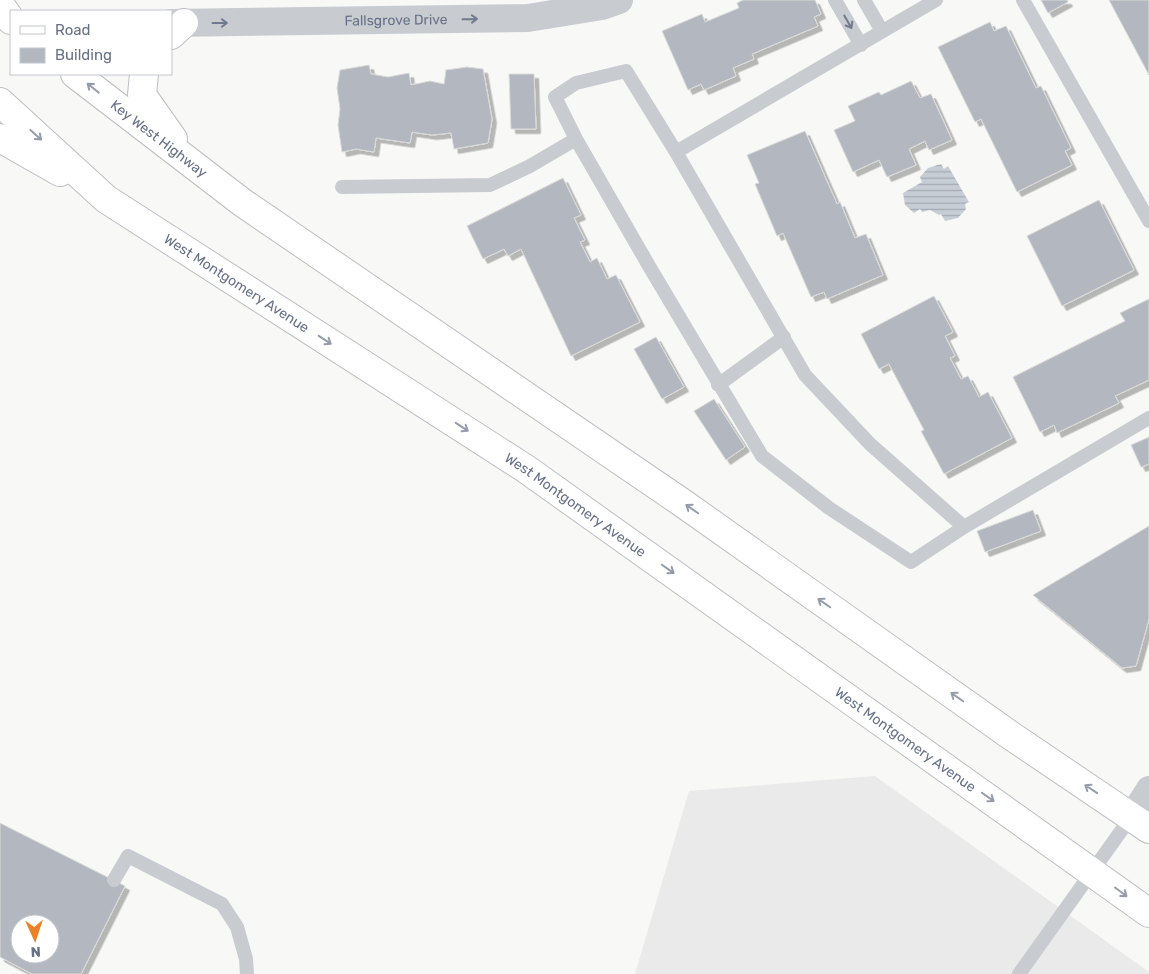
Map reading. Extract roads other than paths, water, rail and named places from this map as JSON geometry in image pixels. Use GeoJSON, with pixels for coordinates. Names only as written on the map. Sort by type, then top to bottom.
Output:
{"type":"FeatureCollection","features":[{"type":"Feature","properties":{"kind":"main road"},"geometry":{"type":"LineString","coordinates":[[0,5],[10,19]]}},
{"type":"Feature","properties":{"kind":"main road","name":"Key West Highway"},"geometry":{"type":"LineString","coordinates":[[76,75],[243,203],[684,504],[1002,729],[1140,823]]}},
{"type":"Feature","properties":{"kind":"main road"},"geometry":{"type":"LineString","coordinates":[[144,75],[142,95],[190,163]]}},
{"type":"Feature","properties":{"kind":"main road","name":"West Montgomery Avenue"},"geometry":{"type":"LineString","coordinates":[[0,102],[106,199],[526,469],[1149,913]]}},
{"type":"Feature","properties":{"kind":"main road"},"geometry":{"type":"LineString","coordinates":[[0,138],[106,199]]}},
{"type":"Feature","properties":{"kind":"street","name":"Fallsgrove Drive"},"geometry":{"type":"LineString","coordinates":[[175,27],[528,18],[602,6],[618,0]]}},
{"type":"Feature","properties":{"kind":"street"},"geometry":{"type":"LineString","coordinates":[[1140,823],[1149,789]]}},
{"type":"Feature","properties":{"kind":"lane"},"geometry":{"type":"LineString","coordinates":[[835,0],[861,45]]}},
{"type":"Feature","properties":{"kind":"lane"},"geometry":{"type":"LineString","coordinates":[[864,0],[882,31]]}},
{"type":"Feature","properties":{"kind":"lane"},"geometry":{"type":"LineString","coordinates":[[676,152],[936,0]]}},
{"type":"Feature","properties":{"kind":"lane"},"geometry":{"type":"LineString","coordinates":[[1023,0],[1149,221]]}},
{"type":"Feature","properties":{"kind":"lane"},"geometry":{"type":"LineString","coordinates":[[964,527],[870,444],[805,375],[676,152],[626,71],[576,83],[555,97],[576,139],[718,385],[762,456],[829,508],[911,562],[964,527],[1149,418]]}},
{"type":"Feature","properties":{"kind":"lane"},"geometry":{"type":"LineString","coordinates":[[342,187],[490,185],[530,166],[576,139]]}},
{"type":"Feature","properties":{"kind":"lane"},"geometry":{"type":"LineString","coordinates":[[718,385],[784,337]]}},
{"type":"Feature","properties":{"kind":"lane"},"geometry":{"type":"LineString","coordinates":[[1019,974],[1094,872],[1140,823]]}},
{"type":"Feature","properties":{"kind":"lane"},"geometry":{"type":"LineString","coordinates":[[114,880],[128,856],[222,904],[237,927],[246,959],[247,974]]}}]}
